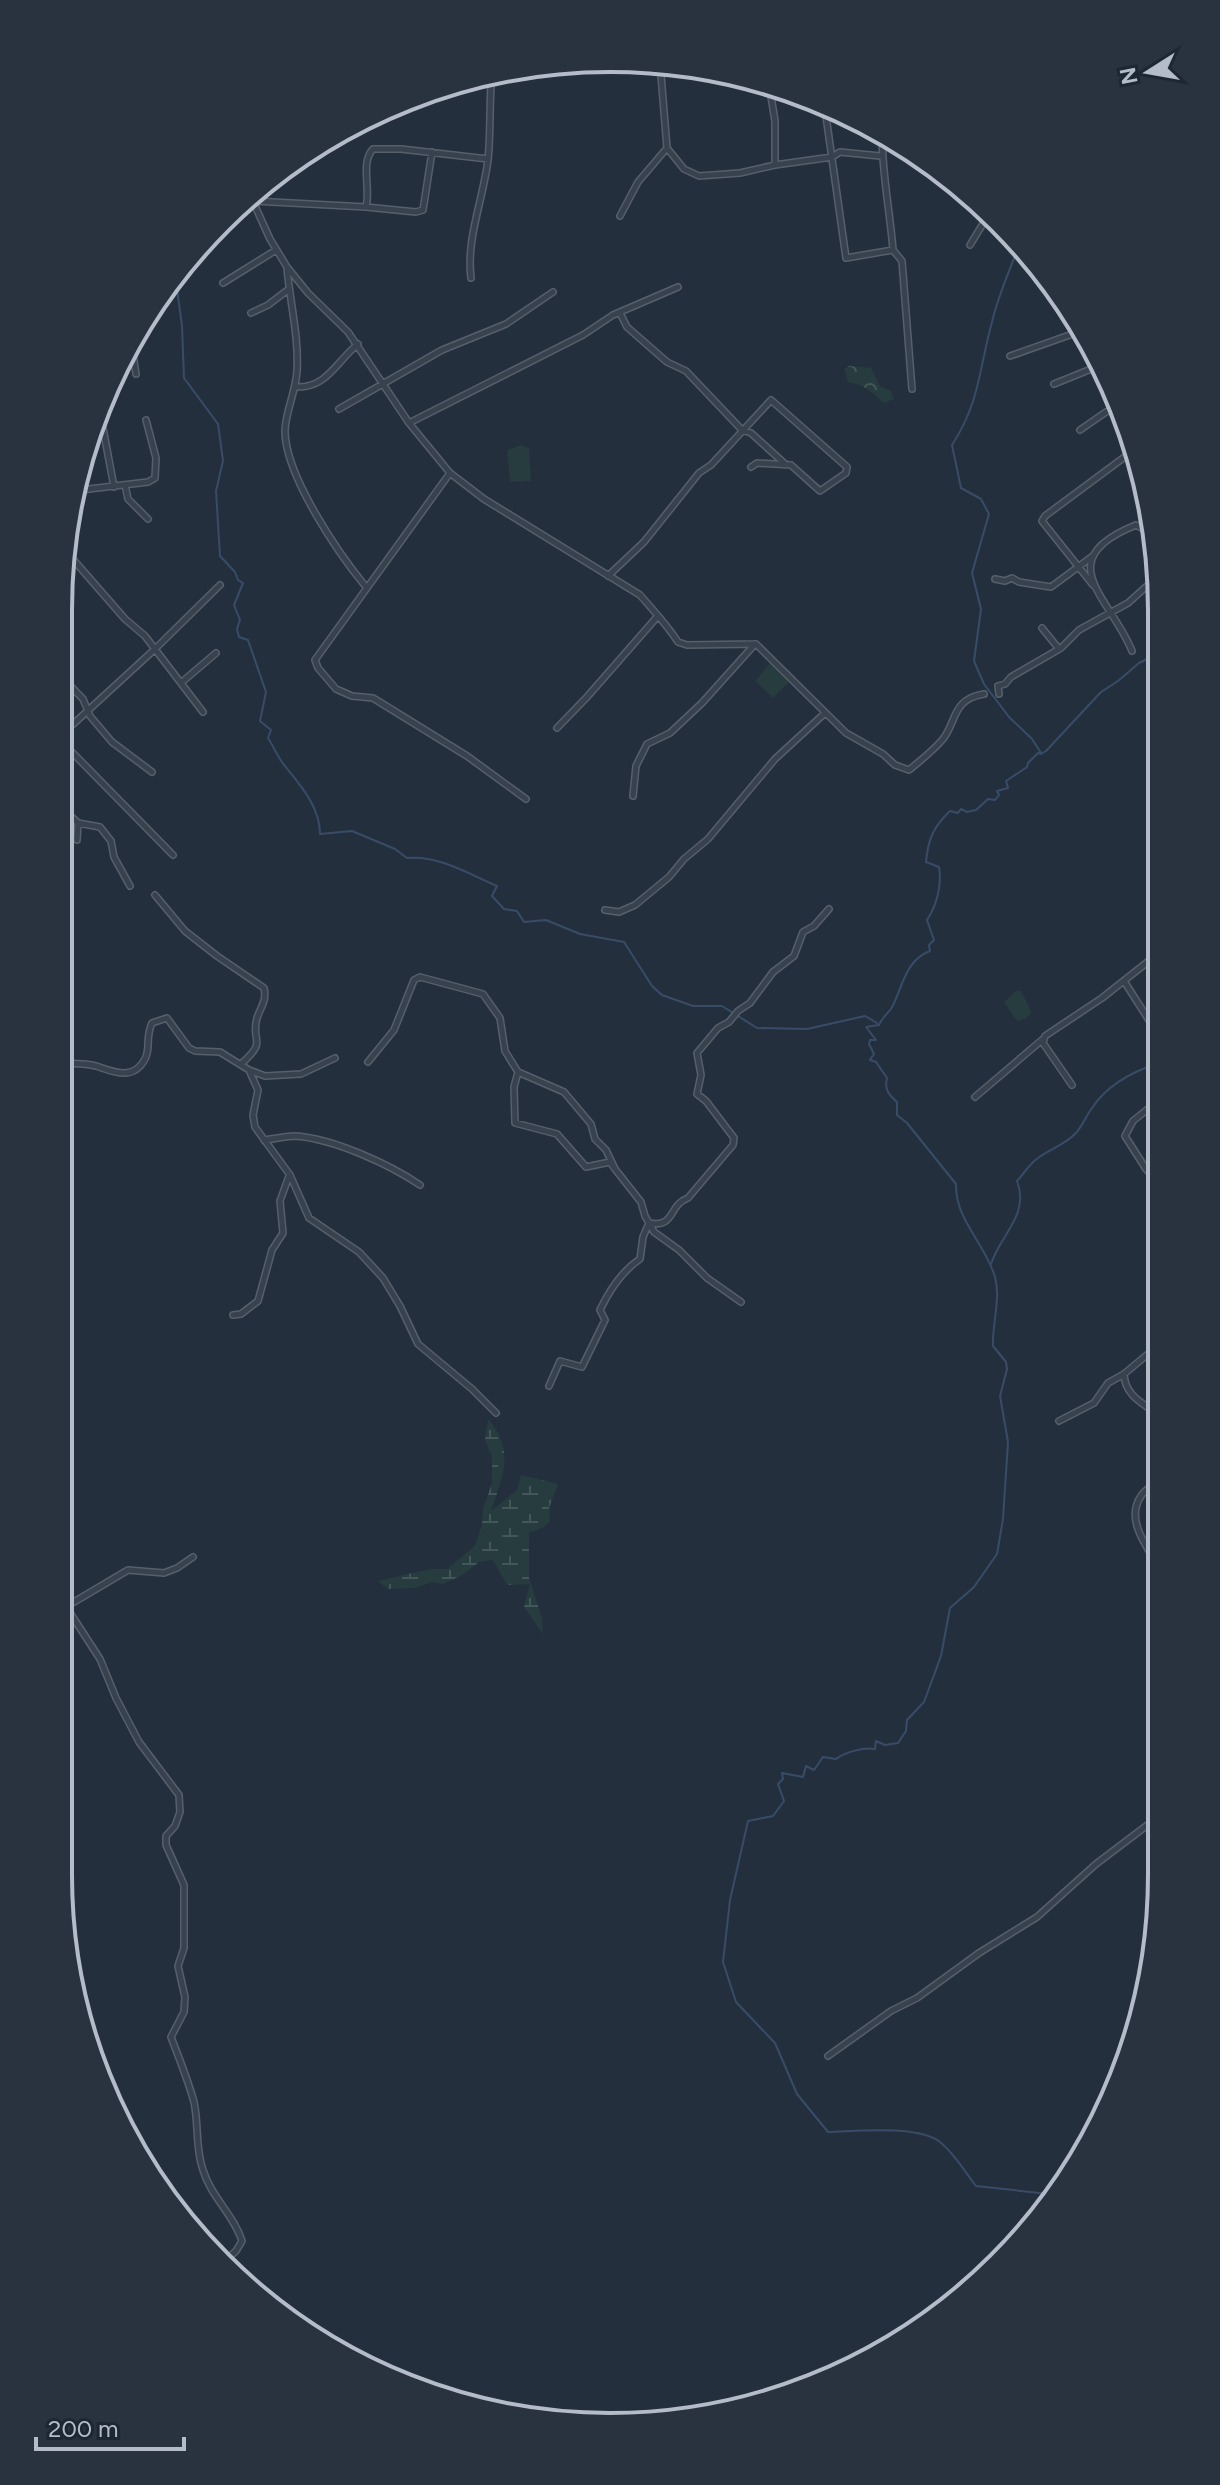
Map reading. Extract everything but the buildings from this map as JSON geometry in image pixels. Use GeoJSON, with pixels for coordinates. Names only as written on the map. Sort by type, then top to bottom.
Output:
{"type":"FeatureCollection","features":[{"type":"Feature","properties":{"kind":"street"},"geometry":{"type":"LineString","coordinates":[[661,75],[667,148],[684,169],[699,176],[740,173],[832,157],[840,152],[880,156]]}},
{"type":"Feature","properties":{"kind":"street"},"geometry":{"type":"LineString","coordinates":[[471,278],[468,258],[488,159],[491,85]]}},
{"type":"Feature","properties":{"kind":"street"},"geometry":{"type":"LineString","coordinates":[[771,97],[775,121],[775,165]]}},
{"type":"Feature","properties":{"kind":"street"},"geometry":{"type":"LineString","coordinates":[[826,117],[846,258],[893,250]]}},
{"type":"Feature","properties":{"kind":"street"},"geometry":{"type":"LineString","coordinates":[[881,145],[893,250],[902,261],[912,389]]}},
{"type":"Feature","properties":{"kind":"street"},"geometry":{"type":"LineString","coordinates":[[366,207],[369,193],[366,170],[370,151],[387,148],[488,159]]}},
{"type":"Feature","properties":{"kind":"street"},"geometry":{"type":"LineString","coordinates":[[620,216],[638,182],[667,148]]}},
{"type":"Feature","properties":{"kind":"street"},"geometry":{"type":"LineString","coordinates":[[263,199],[416,212],[423,210],[432,152]]}},
{"type":"Feature","properties":{"kind":"street"},"geometry":{"type":"LineString","coordinates":[[255,206],[287,267],[358,344],[409,423],[450,473],[484,499],[640,595],[678,642],[687,645],[756,644],[846,733],[883,754],[895,765],[909,770],[944,738],[951,718],[960,706],[975,695],[984,694]]}},
{"type":"Feature","properties":{"kind":"street"},"geometry":{"type":"LineString","coordinates":[[970,245],[983,223]]}},
{"type":"Feature","properties":{"kind":"street"},"geometry":{"type":"LineString","coordinates":[[223,283],[276,250]]}},
{"type":"Feature","properties":{"kind":"street"},"geometry":{"type":"LineString","coordinates":[[287,267],[297,333],[296,387],[285,429],[294,467],[345,562],[366,587]]}},
{"type":"Feature","properties":{"kind":"street"},"geometry":{"type":"LineString","coordinates":[[409,423],[583,335],[619,312],[678,287]]}},
{"type":"Feature","properties":{"kind":"street"},"geometry":{"type":"LineString","coordinates":[[251,313],[289,289]]}},
{"type":"Feature","properties":{"kind":"street"},"geometry":{"type":"LineString","coordinates":[[339,409],[442,350],[506,324],[553,292]]}},
{"type":"Feature","properties":{"kind":"street"},"geometry":{"type":"LineString","coordinates":[[619,312],[627,327],[667,362],[686,371],[742,430],[751,433],[784,464]]}},
{"type":"Feature","properties":{"kind":"street"},"geometry":{"type":"LineString","coordinates":[[1010,356],[1072,334]]}},
{"type":"Feature","properties":{"kind":"street"},"geometry":{"type":"LineString","coordinates":[[296,387],[311,388],[321,382],[358,344]]}},
{"type":"Feature","properties":{"kind":"street"},"geometry":{"type":"LineString","coordinates":[[134,360],[136,374]]}},
{"type":"Feature","properties":{"kind":"street"},"geometry":{"type":"LineString","coordinates":[[1054,384],[1092,370]]}},
{"type":"Feature","properties":{"kind":"street"},"geometry":{"type":"LineString","coordinates":[[608,576],[644,542],[699,473],[711,465],[771,400],[847,467],[846,473],[820,491],[791,465],[757,463],[751,467]]}},
{"type":"Feature","properties":{"kind":"street"},"geometry":{"type":"LineString","coordinates":[[1080,430],[1109,411]]}},
{"type":"Feature","properties":{"kind":"street"},"geometry":{"type":"LineString","coordinates":[[86,490],[148,482],[155,478],[156,458],[146,420]]}},
{"type":"Feature","properties":{"kind":"street"},"geometry":{"type":"LineString","coordinates":[[103,430],[114,487]]}},
{"type":"Feature","properties":{"kind":"street"},"geometry":{"type":"LineString","coordinates":[[1125,456],[1042,521],[1112,612],[1132,651]]}},
{"type":"Feature","properties":{"kind":"street"},"geometry":{"type":"LineString","coordinates":[[450,473],[315,660],[336,689],[352,696],[373,698],[467,756],[526,799]]}},
{"type":"Feature","properties":{"kind":"street"},"geometry":{"type":"LineString","coordinates":[[125,485],[128,499],[148,519]]}},
{"type":"Feature","properties":{"kind":"street"},"geometry":{"type":"LineString","coordinates":[[995,579],[1005,581],[1012,578],[1051,587],[1078,564],[1093,556],[1110,538],[1136,525],[1141,528]]}},
{"type":"Feature","properties":{"kind":"street"},"geometry":{"type":"LineString","coordinates":[[1093,556],[1089,569],[1093,585]]}},
{"type":"Feature","properties":{"kind":"street"},"geometry":{"type":"LineString","coordinates":[[75,562],[145,636],[203,712]]}},
{"type":"Feature","properties":{"kind":"street"},"geometry":{"type":"LineString","coordinates":[[72,725],[220,585]]}},
{"type":"Feature","properties":{"kind":"street"},"geometry":{"type":"LineString","coordinates":[[999,694],[998,686],[1059,649],[1079,630],[1128,603],[1147,586]]}},
{"type":"Feature","properties":{"kind":"street"},"geometry":{"type":"LineString","coordinates":[[557,728],[657,617]]}},
{"type":"Feature","properties":{"kind":"street"},"geometry":{"type":"LineString","coordinates":[[1042,628],[1059,649]]}},
{"type":"Feature","properties":{"kind":"street"},"geometry":{"type":"LineString","coordinates":[[633,796],[636,766],[647,744],[670,733],[756,644]]}},
{"type":"Feature","properties":{"kind":"street"},"geometry":{"type":"LineString","coordinates":[[182,682],[216,653]]}},
{"type":"Feature","properties":{"kind":"street"},"geometry":{"type":"LineString","coordinates":[[72,688],[112,742],[152,772]]}},
{"type":"Feature","properties":{"kind":"street"},"geometry":{"type":"LineString","coordinates":[[605,910],[619,912],[635,905],[669,877],[684,859],[708,839],[775,759],[825,713]]}},
{"type":"Feature","properties":{"kind":"street"},"geometry":{"type":"LineString","coordinates":[[72,752],[173,855]]}},
{"type":"Feature","properties":{"kind":"street"},"geometry":{"type":"LineString","coordinates":[[72,817],[78,823],[100,827],[111,841],[114,857],[130,886]]}},
{"type":"Feature","properties":{"kind":"street"},"geometry":{"type":"LineString","coordinates":[[77,840],[78,823]]}},
{"type":"Feature","properties":{"kind":"street"},"geometry":{"type":"LineString","coordinates":[[155,895],[185,931],[264,988],[265,1004],[257,1017],[259,1043],[241,1064]]}},
{"type":"Feature","properties":{"kind":"street"},"geometry":{"type":"LineString","coordinates":[[649,1223],[659,1225],[668,1221],[680,1201],[688,1198],[733,1145],[734,1138],[697,1094],[701,1075],[697,1053],[718,1028],[750,1003],[773,972],[794,956],[803,932],[814,926],[829,909]]}},
{"type":"Feature","properties":{"kind":"street"},"geometry":{"type":"LineString","coordinates":[[975,1097],[1043,1040],[1148,962]]}},
{"type":"Feature","properties":{"kind":"street"},"geometry":{"type":"LineString","coordinates":[[368,1062],[394,1030],[414,980],[420,977],[483,994],[500,1018],[505,1051],[518,1072],[564,1092],[591,1124],[595,1139],[606,1150],[615,1169]]}},
{"type":"Feature","properties":{"kind":"street"},"geometry":{"type":"LineString","coordinates":[[1124,981],[1148,1019]]}},
{"type":"Feature","properties":{"kind":"street"},"geometry":{"type":"LineString","coordinates":[[72,1064],[97,1066],[111,1073],[137,1069],[145,1061],[147,1034],[152,1023],[167,1018],[189,1048],[220,1052],[265,1076],[301,1074],[335,1058]]}},
{"type":"Feature","properties":{"kind":"street"},"geometry":{"type":"LineString","coordinates":[[1043,1040],[1072,1085]]}},
{"type":"Feature","properties":{"kind":"street"},"geometry":{"type":"LineString","coordinates":[[249,1070],[258,1090],[253,1115],[255,1127],[290,1175],[309,1218],[359,1252],[383,1278],[418,1344],[496,1413]]}},
{"type":"Feature","properties":{"kind":"street"},"geometry":{"type":"LineString","coordinates":[[518,1072],[514,1087],[515,1123],[557,1134],[586,1167],[610,1162],[641,1202],[649,1223],[663,1240],[741,1302]]}},
{"type":"Feature","properties":{"kind":"street"},"geometry":{"type":"LineString","coordinates":[[1148,1109],[1133,1121],[1125,1136],[1148,1171]]}},
{"type":"Feature","properties":{"kind":"street"},"geometry":{"type":"LineString","coordinates":[[264,1140],[293,1136],[318,1139],[375,1161],[420,1185]]}},
{"type":"Feature","properties":{"kind":"street"},"geometry":{"type":"LineString","coordinates":[[233,1315],[241,1314],[258,1301],[272,1250],[283,1233],[280,1201],[290,1175]]}},
{"type":"Feature","properties":{"kind":"street"},"geometry":{"type":"LineString","coordinates":[[549,1386],[560,1361],[582,1367],[605,1320],[600,1310],[608,1293],[640,1259],[643,1237],[649,1223]]}},
{"type":"Feature","properties":{"kind":"street"},"geometry":{"type":"LineString","coordinates":[[1059,1421],[1094,1403],[1108,1383],[1148,1354]]}},
{"type":"Feature","properties":{"kind":"street"},"geometry":{"type":"LineString","coordinates":[[1124,1374],[1125,1385],[1131,1395],[1148,1407]]}},
{"type":"Feature","properties":{"kind":"street"},"geometry":{"type":"LineString","coordinates":[[1148,1489],[1141,1495],[1134,1523],[1148,1548]]}},
{"type":"Feature","properties":{"kind":"street"},"geometry":{"type":"LineString","coordinates":[[72,1601],[128,1570],[164,1573],[193,1557]]}},
{"type":"Feature","properties":{"kind":"street"},"geometry":{"type":"LineString","coordinates":[[72,1616],[100,1659],[139,1742],[179,1795],[180,1812],[175,1826],[166,1836],[166,1845],[184,1885],[184,1948],[178,1966],[185,1997],[184,2012],[171,2037],[195,2104],[196,2146],[202,2170],[222,2207],[237,2226],[242,2241],[231,2256]]}},
{"type":"Feature","properties":{"kind":"street"},"geometry":{"type":"LineString","coordinates":[[828,2056],[891,2011],[917,1998],[979,1953],[1037,1917],[1096,1864],[1148,1825]]}},
{"type":"Feature","properties":{"kind":"green space"},"geometry":{"type":"Polygon","coordinates":[[[849,366],[871,368],[880,386],[891,391],[894,399],[883,403],[867,389],[848,382],[845,370],[849,366]]]}},
{"type":"Feature","properties":{"kind":"green space"},"geometry":{"type":"Polygon","coordinates":[[[521,445],[529,448],[531,481],[510,482],[507,450],[521,445]]]}},
{"type":"Feature","properties":{"kind":"green space"},"geometry":{"type":"Polygon","coordinates":[[[771,662],[789,682],[773,698],[755,681],[771,662]]]}},
{"type":"Feature","properties":{"kind":"green space"},"geometry":{"type":"Polygon","coordinates":[[[1016,991],[1021,991],[1032,1013],[1017,1021],[1004,1002],[1016,991]]]}},
{"type":"Feature","properties":{"kind":"green space"},"geometry":{"type":"Polygon","coordinates":[[[488,1419],[497,1431],[504,1453],[502,1475],[491,1511],[517,1490],[521,1475],[558,1484],[549,1508],[550,1522],[529,1533],[529,1578],[542,1618],[543,1634],[524,1607],[530,1584],[507,1585],[493,1560],[479,1562],[464,1574],[443,1584],[432,1582],[415,1588],[388,1589],[378,1581],[430,1569],[447,1569],[475,1546],[492,1483],[492,1456],[485,1440],[488,1419]]]}},
{"type":"Feature","properties":{"kind":"waterway"},"geometry":{"type":"LineString","coordinates":[[1015,256],[995,312],[974,400],[952,445],[961,488],[981,499],[989,514],[972,573],[981,609],[974,661],[984,684],[1041,753]]}},
{"type":"Feature","properties":{"kind":"waterway"},"geometry":{"type":"LineString","coordinates":[[177,290],[184,378],[218,424],[223,461],[216,491],[220,556],[243,583],[234,605],[240,620],[237,629],[239,637],[248,640],[266,692],[260,721],[271,730],[268,738],[280,760],[313,806],[320,834],[352,831],[395,849],[407,858],[430,859],[464,871],[497,886],[492,896],[504,909],[517,911],[524,922],[546,920],[580,934],[624,942],[652,986],[662,995],[693,1006],[722,1006],[757,1028],[807,1029],[865,1016],[877,1023]]}},
{"type":"Feature","properties":{"kind":"waterway"},"geometry":{"type":"LineString","coordinates":[[1044,2193],[976,2186],[945,2146],[917,2133],[886,2130],[828,2132],[797,2094],[775,2043],[736,2002],[723,1962],[730,1900],[748,1821],[773,1816],[784,1801],[778,1784],[783,1779],[782,1773],[803,1777],[806,1766],[814,1770],[823,1757],[836,1759],[855,1751],[875,1749],[876,1741],[885,1745],[898,1743],[906,1731],[907,1720],[924,1702],[941,1656],[950,1608],[974,1587],[997,1554],[1003,1519],[1008,1442],[1000,1396],[1007,1369],[1006,1362],[993,1346],[997,1294],[995,1277],[960,1209],[956,1184],[907,1123],[897,1115],[897,1102],[888,1092],[887,1078],[876,1062],[870,1060],[874,1054],[870,1040],[876,1040],[866,1027],[879,1025],[891,1009],[909,968],[930,951],[929,945],[934,940],[927,920],[938,894],[940,874],[939,867],[926,862],[935,828],[950,811],[976,810],[988,799],[995,800],[999,795],[997,791],[1008,788],[1006,781],[1027,767],[1038,753],[1046,751],[1101,692],[1148,659]]}},
{"type":"Feature","properties":{"kind":"waterway"},"geometry":{"type":"LineString","coordinates":[[991,1264],[1017,1215],[1020,1204],[1017,1181],[1038,1158],[1075,1134],[1098,1100],[1113,1086],[1148,1067]]}}]}
